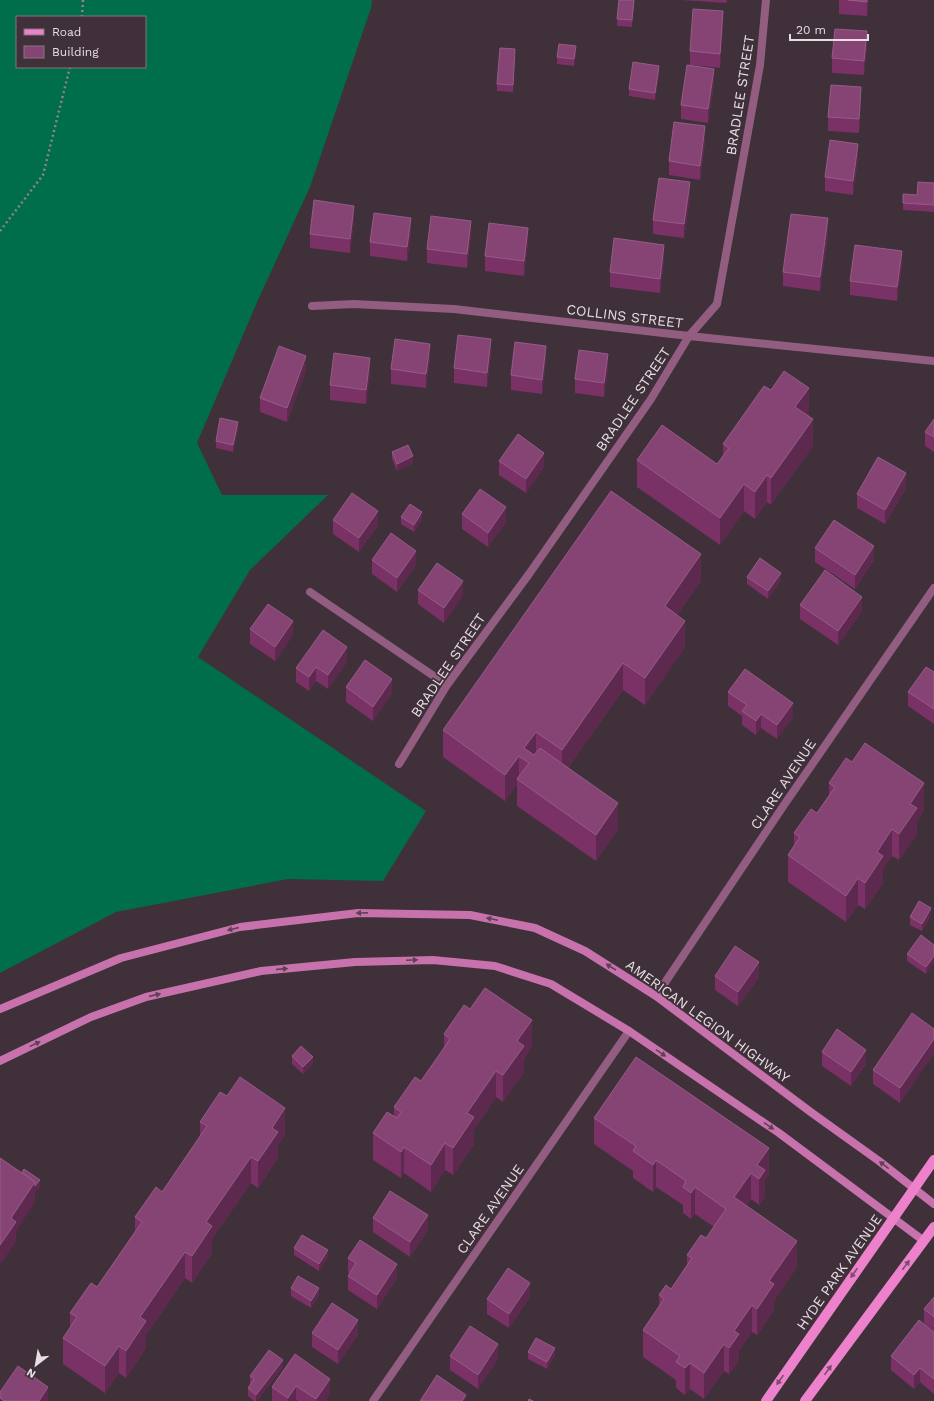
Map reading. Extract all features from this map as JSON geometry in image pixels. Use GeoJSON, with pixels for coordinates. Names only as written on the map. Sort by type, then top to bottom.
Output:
{"type":"FeatureCollection","features":[{"type":"Feature","properties":{"kind":"main road","name":"AMERICAN LEGION HIGHWAY"},"geometry":{"type":"LineString","coordinates":[[0,1009],[121,958],[240,927],[358,913],[470,915],[535,928],[585,951],[656,996],[934,1204]]}},
{"type":"Feature","properties":{"kind":"main road"},"geometry":{"type":"LineString","coordinates":[[0,1061],[91,1017],[146,997],[260,970],[355,962],[433,960],[495,966],[551,984],[629,1031],[779,1133],[924,1241]]}},
{"type":"Feature","properties":{"kind":"main road","name":"HYDE PARK AVENUE"},"geometry":{"type":"LineString","coordinates":[[766,1401],[867,1254],[894,1219],[934,1160]]}},
{"type":"Feature","properties":{"kind":"main road"},"geometry":{"type":"LineString","coordinates":[[805,1401],[934,1227]]}},
{"type":"Feature","properties":{"kind":"street","name":"BRADLEE STREET"},"geometry":{"type":"LineString","coordinates":[[399,764],[447,685],[528,574],[651,399],[689,336],[717,304],[760,65],[766,0]]}},
{"type":"Feature","properties":{"kind":"street","name":"COLLINS STREET"},"geometry":{"type":"LineString","coordinates":[[312,306],[354,304],[454,309],[689,336],[934,361]]}},
{"type":"Feature","properties":{"kind":"street","name":"CLARE AVENUE"},"geometry":{"type":"LineString","coordinates":[[656,996],[793,792],[934,588]]}},
{"type":"Feature","properties":{"kind":"street"},"geometry":{"type":"LineString","coordinates":[[310,592],[447,685]]}},
{"type":"Feature","properties":{"kind":"street","name":"CLARE AVENUE"},"geometry":{"type":"LineString","coordinates":[[373,1401],[629,1031]]}},
{"type":"Feature","properties":{"kind":"path"},"geometry":{"type":"LineString","coordinates":[[82,16],[83,0]]}},
{"type":"Feature","properties":{"kind":"path"},"geometry":{"type":"LineString","coordinates":[[0,232],[43,174],[70,68]]}},
{"type":"Feature","properties":{"kind":"green space"},"geometry":{"type":"Polygon","coordinates":[[[0,0],[372,0],[371,8],[310,187],[258,300],[197,443],[222,495],[328,495],[250,570],[198,657],[426,811],[383,881],[288,879],[116,912],[0,973],[0,0]]]}},
{"type":"Feature","properties":{"kind":"building"},"geometry":{"type":"Polygon","coordinates":[[[619,0],[634,0],[632,20],[617,19],[619,0]]]}},
{"type":"Feature","properties":{"kind":"building"},"geometry":{"type":"Polygon","coordinates":[[[848,0],[867,0],[867,2],[848,0]]]}},
{"type":"Feature","properties":{"kind":"building"},"geometry":{"type":"Polygon","coordinates":[[[693,9],[723,11],[720,54],[690,51],[693,9]]]}},
{"type":"Feature","properties":{"kind":"building"},"geometry":{"type":"Polygon","coordinates":[[[835,29],[867,31],[864,61],[832,58],[835,29]]]}},
{"type":"Feature","properties":{"kind":"building"},"geometry":{"type":"Polygon","coordinates":[[[559,44],[576,46],[574,59],[557,57],[559,44]]]}},
{"type":"Feature","properties":{"kind":"building"},"geometry":{"type":"Polygon","coordinates":[[[500,48],[515,49],[513,85],[497,84],[500,48]]]}},
{"type":"Feature","properties":{"kind":"building"},"geometry":{"type":"Polygon","coordinates":[[[633,62],[659,66],[655,93],[629,89],[633,62]]]}},
{"type":"Feature","properties":{"kind":"building"},"geometry":{"type":"Polygon","coordinates":[[[687,65],[714,69],[708,109],[681,105],[687,65]]]}},
{"type":"Feature","properties":{"kind":"building"},"geometry":{"type":"Polygon","coordinates":[[[831,85],[861,87],[859,119],[828,117],[831,85]]]}},
{"type":"Feature","properties":{"kind":"building"},"geometry":{"type":"Polygon","coordinates":[[[674,122],[705,126],[700,166],[669,161],[674,122]]]}},
{"type":"Feature","properties":{"kind":"building"},"geometry":{"type":"Polygon","coordinates":[[[830,140],[858,144],[853,181],[825,177],[830,140]]]}},
{"type":"Feature","properties":{"kind":"building"},"geometry":{"type":"Polygon","coordinates":[[[659,178],[690,182],[684,224],[653,220],[659,178]]]}},
{"type":"Feature","properties":{"kind":"building"},"geometry":{"type":"Polygon","coordinates":[[[918,182],[934,183],[934,205],[903,203],[903,194],[917,195],[918,182]]]}},
{"type":"Feature","properties":{"kind":"building"},"geometry":{"type":"Polygon","coordinates":[[[314,200],[354,206],[350,239],[310,234],[314,200]]]}},
{"type":"Feature","properties":{"kind":"building"},"geometry":{"type":"Polygon","coordinates":[[[374,213],[411,218],[407,247],[370,242],[374,213]]]}},
{"type":"Feature","properties":{"kind":"building"},"geometry":{"type":"Polygon","coordinates":[[[791,214],[828,218],[820,277],[783,272],[791,214]]]}},
{"type":"Feature","properties":{"kind":"building"},"geometry":{"type":"Polygon","coordinates":[[[431,216],[471,221],[467,254],[427,249],[431,216]]]}},
{"type":"Feature","properties":{"kind":"building"},"geometry":{"type":"Polygon","coordinates":[[[489,223],[528,228],[524,261],[485,256],[489,223]]]}},
{"type":"Feature","properties":{"kind":"building"},"geometry":{"type":"Polygon","coordinates":[[[614,238],[664,245],[660,279],[610,272],[614,238]]]}},
{"type":"Feature","properties":{"kind":"building"},"geometry":{"type":"Polygon","coordinates":[[[855,245],[902,251],[897,287],[850,281],[855,245]]]}},
{"type":"Feature","properties":{"kind":"building"},"geometry":{"type":"Polygon","coordinates":[[[458,335],[491,339],[487,373],[454,368],[458,335]]]}},
{"type":"Feature","properties":{"kind":"building"},"geometry":{"type":"Polygon","coordinates":[[[395,339],[430,344],[426,374],[391,369],[395,339]]]}},
{"type":"Feature","properties":{"kind":"building"},"geometry":{"type":"Polygon","coordinates":[[[515,342],[546,346],[542,380],[511,375],[515,342]]]}},
{"type":"Feature","properties":{"kind":"building"},"geometry":{"type":"Polygon","coordinates":[[[279,346],[306,356],[287,408],[260,398],[279,346]]]}},
{"type":"Feature","properties":{"kind":"building"},"geometry":{"type":"Polygon","coordinates":[[[579,350],[608,354],[604,383],[575,379],[579,350]]]}},
{"type":"Feature","properties":{"kind":"building"},"geometry":{"type":"Polygon","coordinates":[[[334,353],[370,358],[366,390],[330,385],[334,353]]]}},
{"type":"Feature","properties":{"kind":"building"},"geometry":{"type":"Polygon","coordinates":[[[784,371],[809,388],[795,407],[813,419],[771,478],[767,475],[755,492],[744,484],[720,518],[637,460],[662,425],[717,464],[729,448],[723,444],[764,386],[771,390],[784,371]]]}},
{"type":"Feature","properties":{"kind":"building"},"geometry":{"type":"Polygon","coordinates":[[[220,418],[238,422],[233,445],[216,441],[220,418]]]}},
{"type":"Feature","properties":{"kind":"building"},"geometry":{"type":"Polygon","coordinates":[[[934,419],[934,437],[925,432],[934,419]]]}},
{"type":"Feature","properties":{"kind":"building"},"geometry":{"type":"Polygon","coordinates":[[[518,434],[544,453],[526,479],[499,461],[518,434]]]}},
{"type":"Feature","properties":{"kind":"building"},"geometry":{"type":"Polygon","coordinates":[[[408,445],[413,456],[397,464],[392,452],[408,445]]]}},
{"type":"Feature","properties":{"kind":"building"},"geometry":{"type":"Polygon","coordinates":[[[878,457],[906,473],[885,510],[857,494],[878,457]]]}},
{"type":"Feature","properties":{"kind":"building"},"geometry":{"type":"Polygon","coordinates":[[[480,489],[506,507],[488,533],[462,514],[480,489]]]}},
{"type":"Feature","properties":{"kind":"building"},"geometry":{"type":"Polygon","coordinates":[[[611,491],[701,554],[665,606],[685,621],[645,678],[623,663],[562,750],[536,732],[524,748],[534,755],[540,748],[618,803],[596,835],[517,779],[529,763],[519,756],[505,775],[443,730],[611,491]]]}},
{"type":"Feature","properties":{"kind":"building"},"geometry":{"type":"Polygon","coordinates":[[[352,493],[378,511],[359,538],[333,520],[352,493]]]}},
{"type":"Feature","properties":{"kind":"building"},"geometry":{"type":"Polygon","coordinates":[[[410,504],[422,512],[414,525],[401,517],[410,504]]]}},
{"type":"Feature","properties":{"kind":"building"},"geometry":{"type":"Polygon","coordinates":[[[834,520],[874,546],[855,575],[815,548],[834,520]]]}},
{"type":"Feature","properties":{"kind":"building"},"geometry":{"type":"Polygon","coordinates":[[[391,533],[416,551],[397,578],[372,560],[391,533]]]}},
{"type":"Feature","properties":{"kind":"building"},"geometry":{"type":"Polygon","coordinates":[[[760,558],[781,573],[768,591],[747,577],[760,558]]]}},
{"type":"Feature","properties":{"kind":"building"},"geometry":{"type":"Polygon","coordinates":[[[437,563],[463,581],[444,608],[418,590],[437,563]]]}},
{"type":"Feature","properties":{"kind":"building"},"geometry":{"type":"Polygon","coordinates":[[[825,570],[862,597],[838,631],[800,605],[825,570]]]}},
{"type":"Feature","properties":{"kind":"building"},"geometry":{"type":"Polygon","coordinates":[[[268,604],[293,621],[275,647],[250,629],[268,604]]]}},
{"type":"Feature","properties":{"kind":"building"},"geometry":{"type":"Polygon","coordinates":[[[323,630],[347,647],[328,675],[316,667],[309,677],[296,668],[323,630]]]}},
{"type":"Feature","properties":{"kind":"building"},"geometry":{"type":"Polygon","coordinates":[[[365,660],[392,679],[373,707],[346,687],[365,660]]]}},
{"type":"Feature","properties":{"kind":"building"},"geometry":{"type":"Polygon","coordinates":[[[926,667],[934,672],[934,709],[908,692],[926,667]]]}},
{"type":"Feature","properties":{"kind":"building"},"geometry":{"type":"Polygon","coordinates":[[[745,669],[793,703],[777,725],[761,714],[756,721],[742,711],[747,705],[728,692],[745,669]]]}},
{"type":"Feature","properties":{"kind":"building"},"geometry":{"type":"Polygon","coordinates":[[[865,743],[924,783],[910,804],[917,808],[899,834],[892,829],[877,852],[883,856],[865,883],[858,878],[846,896],[788,855],[800,837],[794,833],[811,809],[817,813],[835,787],[829,783],[846,758],[852,762],[865,743]]]}},
{"type":"Feature","properties":{"kind":"building"},"geometry":{"type":"Polygon","coordinates":[[[919,901],[931,908],[922,924],[910,917],[919,901]]]}},
{"type":"Feature","properties":{"kind":"building"},"geometry":{"type":"Polygon","coordinates":[[[921,935],[934,945],[934,956],[926,967],[907,954],[921,935]]]}},
{"type":"Feature","properties":{"kind":"building"},"geometry":{"type":"Polygon","coordinates":[[[735,946],[759,962],[738,992],[715,976],[735,946]]]}},
{"type":"Feature","properties":{"kind":"building"},"geometry":{"type":"Polygon","coordinates":[[[485,988],[532,1020],[517,1041],[524,1046],[503,1075],[496,1071],[467,1113],[474,1117],[453,1148],[445,1143],[431,1165],[404,1147],[401,1152],[373,1133],[387,1112],[397,1118],[401,1112],[394,1107],[415,1077],[421,1081],[450,1039],[444,1034],[464,1005],[470,1009],[485,988]]]}},
{"type":"Feature","properties":{"kind":"building"},"geometry":{"type":"Polygon","coordinates":[[[912,1013],[934,1029],[934,1039],[900,1088],[873,1070],[912,1013]]]}},
{"type":"Feature","properties":{"kind":"building"},"geometry":{"type":"Polygon","coordinates":[[[837,1029],[866,1050],[851,1072],[822,1052],[837,1029]]]}},
{"type":"Feature","properties":{"kind":"building"},"geometry":{"type":"Polygon","coordinates":[[[301,1046],[313,1057],[303,1067],[292,1056],[301,1046]]]}},
{"type":"Feature","properties":{"kind":"building"},"geometry":{"type":"Polygon","coordinates":[[[636,1057],[769,1148],[757,1165],[765,1170],[759,1179],[751,1173],[734,1197],[797,1241],[769,1281],[774,1284],[757,1309],[752,1305],[734,1331],[739,1334],[729,1348],[724,1344],[704,1373],[690,1363],[685,1368],[676,1362],[680,1356],[643,1330],[664,1299],[659,1295],[666,1285],[671,1289],[692,1258],[687,1255],[701,1235],[706,1238],[726,1209],[695,1187],[691,1193],[683,1187],[686,1181],[656,1160],[653,1165],[633,1151],[636,1146],[594,1118],[636,1057]]]}},
{"type":"Feature","properties":{"kind":"building"},"geometry":{"type":"Polygon","coordinates":[[[240,1077],[285,1108],[272,1128],[278,1132],[258,1161],[251,1157],[206,1222],[212,1226],[192,1256],[185,1252],[140,1317],[146,1321],[126,1351],[119,1346],[105,1366],[63,1338],[77,1317],[70,1313],[91,1283],[97,1287],[142,1222],[135,1217],[156,1187],[162,1192],[207,1126],[200,1122],[220,1092],[227,1096],[240,1077]]]}},
{"type":"Feature","properties":{"kind":"building"},"geometry":{"type":"Polygon","coordinates":[[[0,1158],[35,1182],[11,1218],[16,1222],[0,1245],[0,1158]]]}},
{"type":"Feature","properties":{"kind":"building"},"geometry":{"type":"Polygon","coordinates":[[[24,1169],[40,1180],[35,1186],[35,1182],[22,1172],[24,1169]]]}},
{"type":"Feature","properties":{"kind":"building"},"geometry":{"type":"Polygon","coordinates":[[[390,1191],[428,1215],[410,1242],[373,1218],[390,1191]]]}},
{"type":"Feature","properties":{"kind":"building"},"geometry":{"type":"Polygon","coordinates":[[[302,1235],[328,1250],[319,1264],[294,1248],[302,1235]]]}},
{"type":"Feature","properties":{"kind":"building"},"geometry":{"type":"Polygon","coordinates":[[[360,1240],[397,1264],[377,1295],[348,1276],[356,1263],[348,1258],[360,1240]]]}},
{"type":"Feature","properties":{"kind":"building"},"geometry":{"type":"Polygon","coordinates":[[[508,1268],[530,1283],[509,1314],[487,1299],[508,1268]]]}},
{"type":"Feature","properties":{"kind":"building"},"geometry":{"type":"Polygon","coordinates":[[[298,1276],[319,1288],[311,1301],[291,1288],[298,1276]]]}},
{"type":"Feature","properties":{"kind":"building"},"geometry":{"type":"Polygon","coordinates":[[[934,1297],[934,1317],[924,1309],[934,1297]]]}},
{"type":"Feature","properties":{"kind":"building"},"geometry":{"type":"Polygon","coordinates":[[[332,1303],[358,1320],[338,1350],[312,1333],[332,1303]]]}},
{"type":"Feature","properties":{"kind":"building"},"geometry":{"type":"Polygon","coordinates":[[[919,1320],[934,1332],[934,1379],[920,1368],[914,1375],[891,1356],[919,1320]]]}},
{"type":"Feature","properties":{"kind":"building"},"geometry":{"type":"Polygon","coordinates":[[[470,1326],[498,1344],[478,1375],[450,1356],[470,1326]]]}},
{"type":"Feature","properties":{"kind":"building"},"geometry":{"type":"Polygon","coordinates":[[[536,1338],[555,1348],[547,1362],[528,1352],[536,1338]]]}},
{"type":"Feature","properties":{"kind":"building"},"geometry":{"type":"Polygon","coordinates":[[[269,1350],[283,1360],[256,1395],[248,1388],[254,1379],[250,1376],[269,1350]]]}},
{"type":"Feature","properties":{"kind":"building"},"geometry":{"type":"Polygon","coordinates":[[[295,1354],[330,1379],[316,1399],[296,1386],[288,1398],[272,1387],[295,1354]]]}},
{"type":"Feature","properties":{"kind":"building"},"geometry":{"type":"Polygon","coordinates":[[[18,1366],[48,1387],[39,1401],[4,1401],[0,1398],[0,1392],[18,1366]]]}},
{"type":"Feature","properties":{"kind":"building"},"geometry":{"type":"Polygon","coordinates":[[[437,1375],[466,1395],[462,1401],[420,1401],[437,1375]]]}}]}
